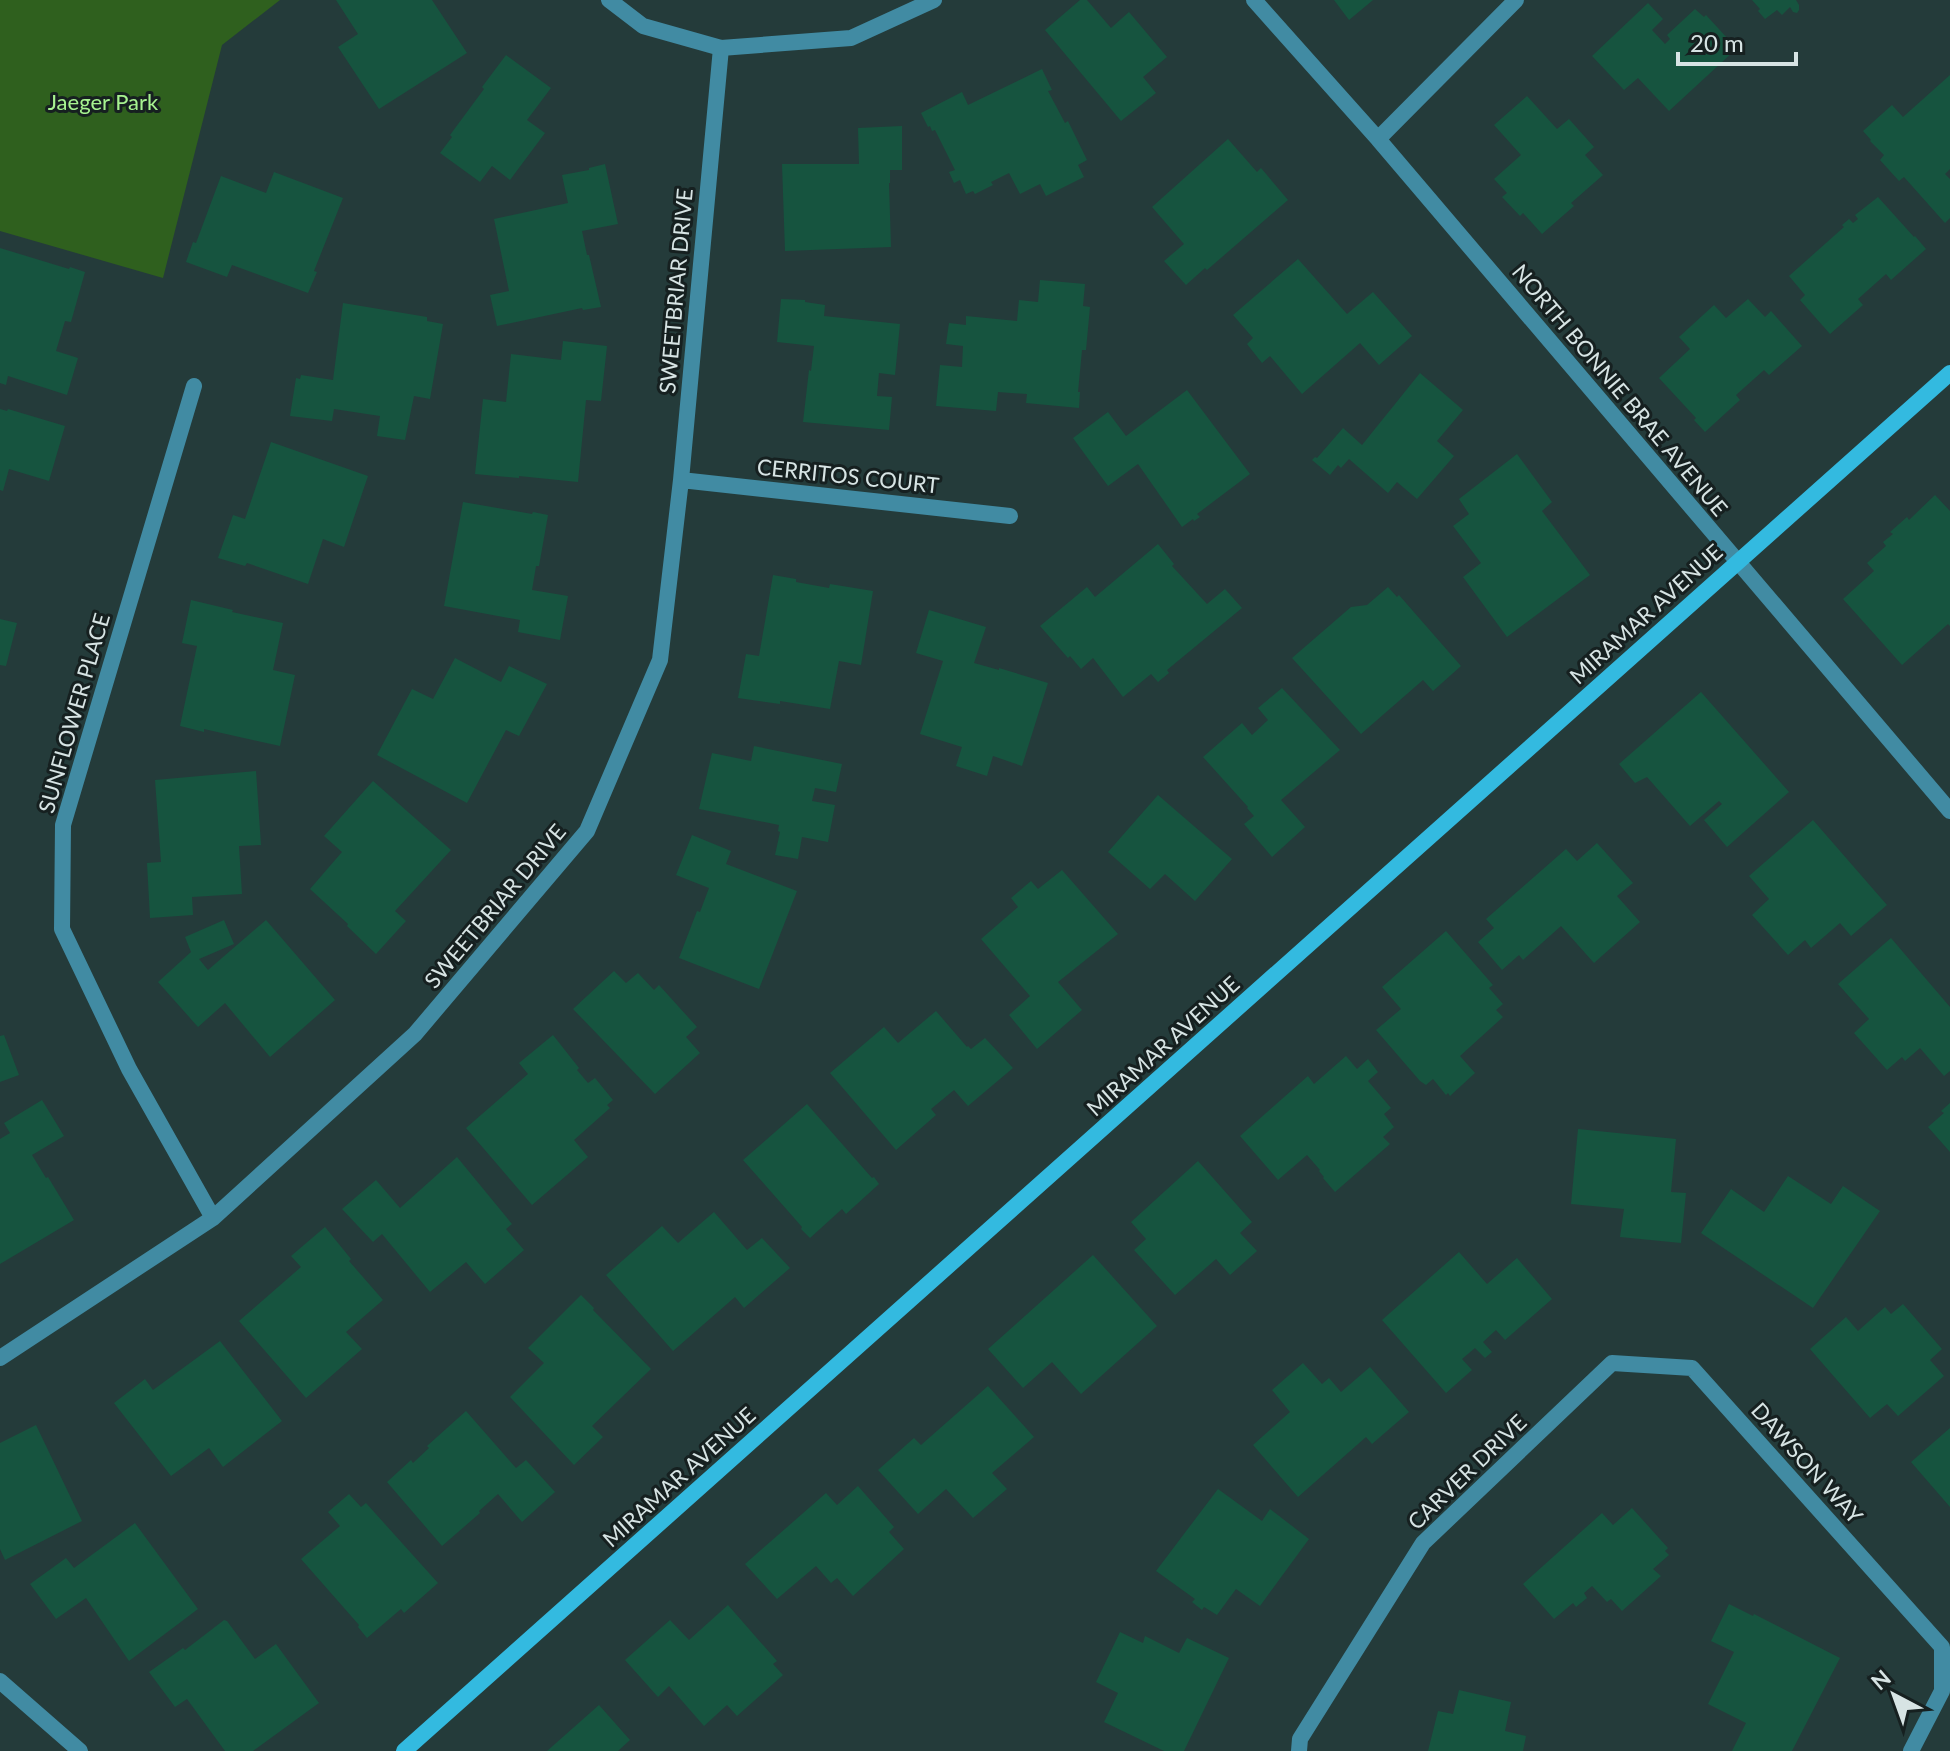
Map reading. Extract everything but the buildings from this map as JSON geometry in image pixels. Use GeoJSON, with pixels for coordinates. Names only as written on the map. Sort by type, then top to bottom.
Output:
{"type":"FeatureCollection","features":[{"type":"Feature","properties":{"kind":"street"},"geometry":{"type":"LineString","coordinates":[[609,0],[643,26],[721,48],[851,38],[934,0]]}},
{"type":"Feature","properties":{"kind":"street","name":"NORTH BONNIE BRAE AVENUE"},"geometry":{"type":"LineString","coordinates":[[1254,0],[1378,139],[1950,811]]}},
{"type":"Feature","properties":{"kind":"street"},"geometry":{"type":"LineString","coordinates":[[1378,139],[1516,0]]}},
{"type":"Feature","properties":{"kind":"street","name":"SWEETBRIAR DRIVE"},"geometry":{"type":"LineString","coordinates":[[0,1358],[213,1218],[415,1034],[587,831],[660,660],[681,480],[721,48]]}},
{"type":"Feature","properties":{"kind":"street","name":"MIRAMAR AVENUE"},"geometry":{"type":"LineString","coordinates":[[404,1751],[1950,373]]}},
{"type":"Feature","properties":{"kind":"street","name":"SUNFLOWER PLACE"},"geometry":{"type":"LineString","coordinates":[[194,386],[63,825],[62,929],[129,1069],[213,1218]]}},
{"type":"Feature","properties":{"kind":"street","name":"CERRITOS COURT"},"geometry":{"type":"LineString","coordinates":[[681,480],[1010,516]]}},
{"type":"Feature","properties":{"kind":"street","name":"DAWSON WAY"},"geometry":{"type":"LineString","coordinates":[[1612,1363],[1692,1368],[1942,1647],[1942,1691],[1911,1751]]}},
{"type":"Feature","properties":{"kind":"street","name":"CARVER DRIVE"},"geometry":{"type":"LineString","coordinates":[[1299,1751],[1300,1739],[1423,1543],[1612,1363]]}},
{"type":"Feature","properties":{"kind":"street"},"geometry":{"type":"LineString","coordinates":[[0,1681],[80,1751]]}},
{"type":"Feature","properties":{"kind":"green space","name":"Jaeger Park"},"geometry":{"type":"Polygon","coordinates":[[[0,0],[280,0],[222,45],[163,278],[0,231],[0,0]]]}}]}
